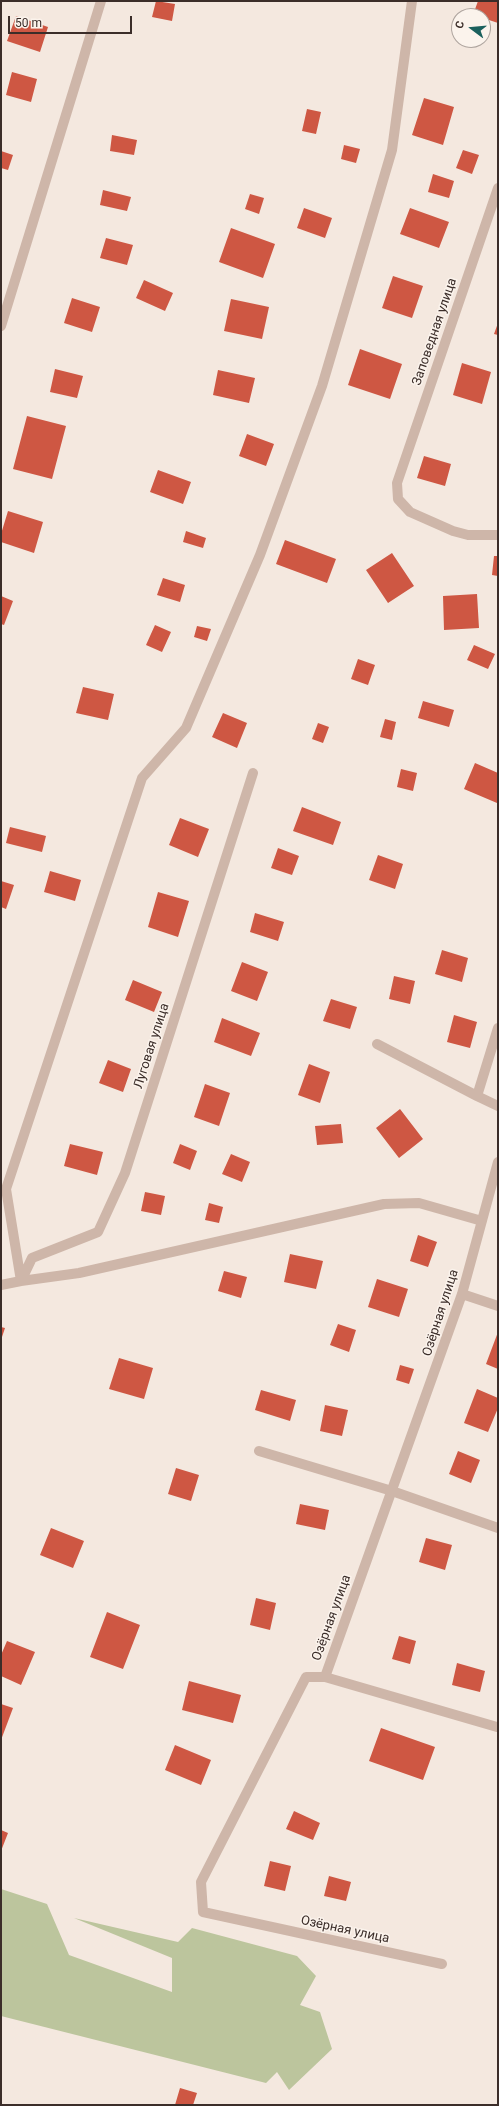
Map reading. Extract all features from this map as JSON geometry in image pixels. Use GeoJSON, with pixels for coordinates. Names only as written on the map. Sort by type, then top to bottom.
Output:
{"type":"FeatureCollection","features":[{"type":"Feature","properties":{"kind":"street"},"geometry":{"type":"LineString","coordinates":[[1,326],[101,1]]}},
{"type":"Feature","properties":{"kind":"street"},"geometry":{"type":"LineString","coordinates":[[21,1281],[6,1189],[142,778],[186,728],[260,555],[322,386],[392,150],[412,1]]}},
{"type":"Feature","properties":{"kind":"street","name":"Заповедная улица"},"geometry":{"type":"LineString","coordinates":[[498,188],[397,483],[398,499],[410,512],[453,531],[468,534],[498,535]]}},
{"type":"Feature","properties":{"kind":"street","name":"Луговая улица"},"geometry":{"type":"LineString","coordinates":[[21,1281],[32,1258],[98,1232],[122,1179],[253,773]]}},
{"type":"Feature","properties":{"kind":"street"},"geometry":{"type":"LineString","coordinates":[[477,1096],[498,1028]]}},
{"type":"Feature","properties":{"kind":"street"},"geometry":{"type":"LineString","coordinates":[[378,1044],[498,1106]]}},
{"type":"Feature","properties":{"kind":"street","name":"Озёрная улица"},"geometry":{"type":"LineString","coordinates":[[442,1964],[203,1912],[201,1882],[306,1678],[325,1677],[462,1294],[498,1162]]}},
{"type":"Feature","properties":{"kind":"street"},"geometry":{"type":"LineString","coordinates":[[1,1285],[79,1273],[384,1204],[419,1203],[482,1221]]}},
{"type":"Feature","properties":{"kind":"street"},"geometry":{"type":"LineString","coordinates":[[462,1294],[498,1306]]}},
{"type":"Feature","properties":{"kind":"street"},"geometry":{"type":"LineString","coordinates":[[259,1451],[392,1492],[498,1528]]}},
{"type":"Feature","properties":{"kind":"street"},"geometry":{"type":"LineString","coordinates":[[325,1677],[497,1727]]}},
{"type":"Feature","properties":{"kind":"green space"},"geometry":{"type":"Polygon","coordinates":[[[1,1889],[47,1904],[69,1955],[172,1992],[172,1958],[74,1918],[178,1942],[192,1928],[297,1956],[316,1976],[300,2005],[320,2012],[332,2049],[289,2090],[277,2072],[266,2083],[1,2016],[1,1889]]]}},
{"type":"Feature","properties":{"kind":"building"},"geometry":{"type":"Polygon","coordinates":[[[156,1],[175,4],[172,21],[152,17],[156,1]]]}},
{"type":"Feature","properties":{"kind":"building"},"geometry":{"type":"Polygon","coordinates":[[[478,1],[498,1],[498,23],[491,21],[491,8],[476,8],[478,1]]]}},
{"type":"Feature","properties":{"kind":"building"},"geometry":{"type":"Polygon","coordinates":[[[16,16],[48,27],[40,52],[7,41],[16,16]]]}},
{"type":"Feature","properties":{"kind":"building"},"geometry":{"type":"Polygon","coordinates":[[[12,72],[37,79],[31,102],[6,95],[12,72]]]}},
{"type":"Feature","properties":{"kind":"building"},"geometry":{"type":"Polygon","coordinates":[[[424,98],[454,107],[443,145],[412,135],[424,98]]]}},
{"type":"Feature","properties":{"kind":"building"},"geometry":{"type":"Polygon","coordinates":[[[307,109],[321,112],[316,134],[302,131],[307,109]]]}},
{"type":"Feature","properties":{"kind":"building"},"geometry":{"type":"Polygon","coordinates":[[[112,135],[137,140],[134,155],[110,151],[112,135]]]}},
{"type":"Feature","properties":{"kind":"building"},"geometry":{"type":"Polygon","coordinates":[[[344,145],[360,149],[356,163],[341,159],[344,145]]]}},
{"type":"Feature","properties":{"kind":"building"},"geometry":{"type":"Polygon","coordinates":[[[463,150],[479,155],[472,174],[456,168],[463,150]]]}},
{"type":"Feature","properties":{"kind":"building"},"geometry":{"type":"Polygon","coordinates":[[[1,151],[13,155],[8,170],[1,168],[1,151]]]}},
{"type":"Feature","properties":{"kind":"building"},"geometry":{"type":"Polygon","coordinates":[[[433,174],[454,181],[449,198],[428,192],[433,174]]]}},
{"type":"Feature","properties":{"kind":"building"},"geometry":{"type":"Polygon","coordinates":[[[103,190],[131,197],[127,211],[100,205],[103,190]]]}},
{"type":"Feature","properties":{"kind":"building"},"geometry":{"type":"Polygon","coordinates":[[[250,194],[264,198],[259,214],[245,209],[250,194]]]}},
{"type":"Feature","properties":{"kind":"building"},"geometry":{"type":"Polygon","coordinates":[[[304,208],[332,218],[325,238],[297,228],[304,208]]]}},
{"type":"Feature","properties":{"kind":"building"},"geometry":{"type":"Polygon","coordinates":[[[410,208],[449,222],[439,248],[400,234],[410,208]]]}},
{"type":"Feature","properties":{"kind":"building"},"geometry":{"type":"Polygon","coordinates":[[[231,228],[275,244],[263,278],[219,262],[231,228]]]}},
{"type":"Feature","properties":{"kind":"building"},"geometry":{"type":"Polygon","coordinates":[[[106,238],[133,245],[127,265],[100,258],[106,238]]]}},
{"type":"Feature","properties":{"kind":"building"},"geometry":{"type":"Polygon","coordinates":[[[393,276],[423,286],[412,318],[382,308],[393,276]]]}},
{"type":"Feature","properties":{"kind":"building"},"geometry":{"type":"Polygon","coordinates":[[[144,280],[173,293],[165,311],[136,298],[144,280]]]}},
{"type":"Feature","properties":{"kind":"building"},"geometry":{"type":"Polygon","coordinates":[[[72,298],[100,307],[92,332],[64,323],[72,298]]]}},
{"type":"Feature","properties":{"kind":"building"},"geometry":{"type":"Polygon","coordinates":[[[231,299],[269,307],[262,339],[224,331],[231,299]]]}},
{"type":"Feature","properties":{"kind":"building"},"geometry":{"type":"Polygon","coordinates":[[[498,323],[498,335],[494,334],[498,323]]]}},
{"type":"Feature","properties":{"kind":"building"},"geometry":{"type":"Polygon","coordinates":[[[360,349],[402,364],[390,399],[348,385],[360,349]]]}},
{"type":"Feature","properties":{"kind":"building"},"geometry":{"type":"Polygon","coordinates":[[[462,363],[491,372],[482,404],[453,395],[462,363]]]}},
{"type":"Feature","properties":{"kind":"building"},"geometry":{"type":"Polygon","coordinates":[[[55,369],[83,376],[77,398],[50,392],[55,369]]]}},
{"type":"Feature","properties":{"kind":"building"},"geometry":{"type":"Polygon","coordinates":[[[218,370],[255,378],[249,403],[213,395],[218,370]]]}},
{"type":"Feature","properties":{"kind":"building"},"geometry":{"type":"Polygon","coordinates":[[[27,416],[66,426],[52,479],[13,469],[27,416]]]}},
{"type":"Feature","properties":{"kind":"building"},"geometry":{"type":"Polygon","coordinates":[[[247,434],[274,444],[266,466],[239,456],[247,434]]]}},
{"type":"Feature","properties":{"kind":"building"},"geometry":{"type":"Polygon","coordinates":[[[424,456],[451,464],[445,486],[417,478],[424,456]]]}},
{"type":"Feature","properties":{"kind":"building"},"geometry":{"type":"Polygon","coordinates":[[[158,470],[191,482],[183,504],[150,492],[158,470]]]}},
{"type":"Feature","properties":{"kind":"building"},"geometry":{"type":"Polygon","coordinates":[[[8,511],[43,522],[34,553],[1,542],[1,534],[8,511]]]}},
{"type":"Feature","properties":{"kind":"building"},"geometry":{"type":"Polygon","coordinates":[[[186,531],[206,538],[203,548],[183,542],[186,531]]]}},
{"type":"Feature","properties":{"kind":"building"},"geometry":{"type":"Polygon","coordinates":[[[285,540],[336,559],[327,583],[276,564],[285,540]]]}},
{"type":"Feature","properties":{"kind":"building"},"geometry":{"type":"Polygon","coordinates":[[[392,553],[414,586],[388,603],[366,570],[392,553]]]}},
{"type":"Feature","properties":{"kind":"building"},"geometry":{"type":"Polygon","coordinates":[[[494,556],[498,556],[498,576],[492,575],[494,556]]]}},
{"type":"Feature","properties":{"kind":"building"},"geometry":{"type":"Polygon","coordinates":[[[163,578],[185,585],[180,602],[157,595],[163,578]]]}},
{"type":"Feature","properties":{"kind":"building"},"geometry":{"type":"Polygon","coordinates":[[[477,594],[479,628],[444,630],[443,596],[477,594]]]}},
{"type":"Feature","properties":{"kind":"building"},"geometry":{"type":"Polygon","coordinates":[[[1,596],[13,601],[4,625],[1,624],[1,596]]]}},
{"type":"Feature","properties":{"kind":"building"},"geometry":{"type":"Polygon","coordinates":[[[155,625],[171,632],[162,652],[146,645],[155,625]]]}},
{"type":"Feature","properties":{"kind":"building"},"geometry":{"type":"Polygon","coordinates":[[[197,626],[211,629],[207,641],[194,637],[197,626]]]}},
{"type":"Feature","properties":{"kind":"building"},"geometry":{"type":"Polygon","coordinates":[[[474,645],[495,654],[488,669],[467,660],[474,645]]]}},
{"type":"Feature","properties":{"kind":"building"},"geometry":{"type":"Polygon","coordinates":[[[358,659],[375,665],[368,685],[351,679],[358,659]]]}},
{"type":"Feature","properties":{"kind":"building"},"geometry":{"type":"Polygon","coordinates":[[[83,687],[114,694],[108,720],[76,713],[83,687]]]}},
{"type":"Feature","properties":{"kind":"building"},"geometry":{"type":"Polygon","coordinates":[[[423,701],[454,710],[449,727],[418,718],[423,701]]]}},
{"type":"Feature","properties":{"kind":"building"},"geometry":{"type":"Polygon","coordinates":[[[223,713],[247,723],[237,748],[212,737],[223,713]]]}},
{"type":"Feature","properties":{"kind":"building"},"geometry":{"type":"Polygon","coordinates":[[[385,719],[396,722],[392,740],[380,737],[385,719]]]}},
{"type":"Feature","properties":{"kind":"building"},"geometry":{"type":"Polygon","coordinates":[[[318,723],[329,727],[323,743],[312,739],[318,723]]]}},
{"type":"Feature","properties":{"kind":"building"},"geometry":{"type":"Polygon","coordinates":[[[475,763],[498,773],[497,803],[464,789],[475,763]]]}},
{"type":"Feature","properties":{"kind":"building"},"geometry":{"type":"Polygon","coordinates":[[[401,769],[417,773],[413,791],[397,787],[401,769]]]}},
{"type":"Feature","properties":{"kind":"building"},"geometry":{"type":"Polygon","coordinates":[[[302,807],[341,822],[333,845],[293,831],[302,807]]]}},
{"type":"Feature","properties":{"kind":"building"},"geometry":{"type":"Polygon","coordinates":[[[180,818],[209,829],[198,857],[169,845],[180,818]]]}},
{"type":"Feature","properties":{"kind":"building"},"geometry":{"type":"Polygon","coordinates":[[[10,827],[46,836],[42,852],[6,843],[10,827]]]}},
{"type":"Feature","properties":{"kind":"building"},"geometry":{"type":"Polygon","coordinates":[[[278,848],[299,856],[292,875],[271,868],[278,848]]]}},
{"type":"Feature","properties":{"kind":"building"},"geometry":{"type":"Polygon","coordinates":[[[378,855],[403,864],[395,889],[369,880],[378,855]]]}},
{"type":"Feature","properties":{"kind":"building"},"geometry":{"type":"Polygon","coordinates":[[[50,871],[81,880],[75,901],[44,892],[50,871]]]}},
{"type":"Feature","properties":{"kind":"building"},"geometry":{"type":"Polygon","coordinates":[[[1,881],[14,885],[6,909],[1,907],[1,881]]]}},
{"type":"Feature","properties":{"kind":"building"},"geometry":{"type":"Polygon","coordinates":[[[158,892],[189,901],[178,937],[148,927],[158,892]]]}},
{"type":"Feature","properties":{"kind":"building"},"geometry":{"type":"Polygon","coordinates":[[[255,913],[284,922],[278,941],[250,932],[255,913]]]}},
{"type":"Feature","properties":{"kind":"building"},"geometry":{"type":"Polygon","coordinates":[[[442,950],[468,958],[462,982],[435,974],[442,950]]]}},
{"type":"Feature","properties":{"kind":"building"},"geometry":{"type":"Polygon","coordinates":[[[242,962],[268,972],[257,1001],[231,991],[242,962]]]}},
{"type":"Feature","properties":{"kind":"building"},"geometry":{"type":"Polygon","coordinates":[[[394,976],[415,981],[410,1004],[389,999],[394,976]]]}},
{"type":"Feature","properties":{"kind":"building"},"geometry":{"type":"Polygon","coordinates":[[[133,980],[162,992],[154,1012],[125,1000],[133,980]]]}},
{"type":"Feature","properties":{"kind":"building"},"geometry":{"type":"Polygon","coordinates":[[[331,999],[357,1007],[350,1029],[323,1021],[331,999]]]}},
{"type":"Feature","properties":{"kind":"building"},"geometry":{"type":"Polygon","coordinates":[[[454,1015],[477,1022],[470,1048],[447,1042],[454,1015]]]}},
{"type":"Feature","properties":{"kind":"building"},"geometry":{"type":"Polygon","coordinates":[[[222,1018],[260,1033],[251,1056],[214,1042],[222,1018]]]}},
{"type":"Feature","properties":{"kind":"building"},"geometry":{"type":"Polygon","coordinates":[[[108,1060],[131,1069],[123,1092],[99,1083],[108,1060]]]}},
{"type":"Feature","properties":{"kind":"building"},"geometry":{"type":"Polygon","coordinates":[[[309,1064],[330,1072],[320,1103],[298,1095],[309,1064]]]}},
{"type":"Feature","properties":{"kind":"building"},"geometry":{"type":"Polygon","coordinates":[[[205,1084],[230,1093],[219,1126],[194,1117],[205,1084]]]}},
{"type":"Feature","properties":{"kind":"building"},"geometry":{"type":"Polygon","coordinates":[[[400,1109],[423,1139],[399,1158],[376,1128],[400,1109]]]}},
{"type":"Feature","properties":{"kind":"building"},"geometry":{"type":"Polygon","coordinates":[[[341,1124],[343,1143],[317,1145],[315,1126],[341,1124]]]}},
{"type":"Feature","properties":{"kind":"building"},"geometry":{"type":"Polygon","coordinates":[[[70,1144],[103,1152],[97,1175],[64,1166],[70,1144]]]}},
{"type":"Feature","properties":{"kind":"building"},"geometry":{"type":"Polygon","coordinates":[[[180,1144],[197,1151],[190,1170],[173,1163],[180,1144]]]}},
{"type":"Feature","properties":{"kind":"building"},"geometry":{"type":"Polygon","coordinates":[[[231,1154],[250,1162],[242,1182],[222,1174],[231,1154]]]}},
{"type":"Feature","properties":{"kind":"building"},"geometry":{"type":"Polygon","coordinates":[[[145,1192],[165,1196],[161,1215],[141,1211],[145,1192]]]}},
{"type":"Feature","properties":{"kind":"building"},"geometry":{"type":"Polygon","coordinates":[[[209,1203],[223,1207],[219,1223],[205,1220],[209,1203]]]}},
{"type":"Feature","properties":{"kind":"building"},"geometry":{"type":"Polygon","coordinates":[[[418,1235],[437,1242],[428,1267],[410,1261],[418,1235]]]}},
{"type":"Feature","properties":{"kind":"building"},"geometry":{"type":"Polygon","coordinates":[[[290,1254],[323,1261],[316,1289],[284,1282],[290,1254]]]}},
{"type":"Feature","properties":{"kind":"building"},"geometry":{"type":"Polygon","coordinates":[[[224,1271],[247,1277],[241,1298],[218,1291],[224,1271]]]}},
{"type":"Feature","properties":{"kind":"building"},"geometry":{"type":"Polygon","coordinates":[[[377,1279],[408,1289],[399,1317],[368,1307],[377,1279]]]}},
{"type":"Feature","properties":{"kind":"building"},"geometry":{"type":"Polygon","coordinates":[[[338,1324],[356,1330],[349,1352],[330,1345],[338,1324]]]}},
{"type":"Feature","properties":{"kind":"building"},"geometry":{"type":"Polygon","coordinates":[[[1,1327],[5,1328],[1,1340],[1,1327]]]}},
{"type":"Feature","properties":{"kind":"building"},"geometry":{"type":"Polygon","coordinates":[[[498,1332],[498,1369],[486,1364],[498,1332]]]}},
{"type":"Feature","properties":{"kind":"building"},"geometry":{"type":"Polygon","coordinates":[[[119,1358],[153,1368],[144,1399],[109,1389],[119,1358]]]}},
{"type":"Feature","properties":{"kind":"building"},"geometry":{"type":"Polygon","coordinates":[[[400,1365],[414,1369],[409,1384],[396,1380],[400,1365]]]}},
{"type":"Feature","properties":{"kind":"building"},"geometry":{"type":"Polygon","coordinates":[[[477,1389],[498,1398],[498,1408],[488,1432],[464,1423],[477,1389]]]}},
{"type":"Feature","properties":{"kind":"building"},"geometry":{"type":"Polygon","coordinates":[[[261,1390],[296,1400],[290,1421],[255,1410],[261,1390]]]}},
{"type":"Feature","properties":{"kind":"building"},"geometry":{"type":"Polygon","coordinates":[[[325,1405],[348,1410],[342,1436],[320,1431],[325,1405]]]}},
{"type":"Feature","properties":{"kind":"building"},"geometry":{"type":"Polygon","coordinates":[[[458,1451],[480,1460],[471,1483],[449,1474],[458,1451]]]}},
{"type":"Feature","properties":{"kind":"building"},"geometry":{"type":"Polygon","coordinates":[[[176,1468],[199,1475],[191,1501],[168,1494],[176,1468]]]}},
{"type":"Feature","properties":{"kind":"building"},"geometry":{"type":"Polygon","coordinates":[[[300,1504],[329,1510],[325,1530],[296,1524],[300,1504]]]}},
{"type":"Feature","properties":{"kind":"building"},"geometry":{"type":"Polygon","coordinates":[[[51,1528],[84,1541],[73,1568],[40,1555],[51,1528]]]}},
{"type":"Feature","properties":{"kind":"building"},"geometry":{"type":"Polygon","coordinates":[[[426,1538],[452,1545],[445,1570],[419,1562],[426,1538]]]}},
{"type":"Feature","properties":{"kind":"building"},"geometry":{"type":"Polygon","coordinates":[[[256,1598],[276,1603],[270,1630],[250,1625],[256,1598]]]}},
{"type":"Feature","properties":{"kind":"building"},"geometry":{"type":"Polygon","coordinates":[[[107,1612],[140,1625],[123,1669],[90,1657],[107,1612]]]}},
{"type":"Feature","properties":{"kind":"building"},"geometry":{"type":"Polygon","coordinates":[[[399,1636],[416,1641],[410,1664],[392,1659],[399,1636]]]}},
{"type":"Feature","properties":{"kind":"building"},"geometry":{"type":"Polygon","coordinates":[[[7,1641],[35,1652],[21,1685],[1,1676],[1,1655],[7,1641]]]}},
{"type":"Feature","properties":{"kind":"building"},"geometry":{"type":"Polygon","coordinates":[[[457,1663],[485,1671],[480,1692],[452,1685],[457,1663]]]}},
{"type":"Feature","properties":{"kind":"building"},"geometry":{"type":"Polygon","coordinates":[[[189,1681],[241,1695],[233,1723],[182,1710],[189,1681]]]}},
{"type":"Feature","properties":{"kind":"building"},"geometry":{"type":"Polygon","coordinates":[[[1,1704],[13,1708],[1,1740],[1,1704]]]}},
{"type":"Feature","properties":{"kind":"building"},"geometry":{"type":"Polygon","coordinates":[[[381,1728],[435,1747],[423,1780],[369,1761],[381,1728]]]}},
{"type":"Feature","properties":{"kind":"building"},"geometry":{"type":"Polygon","coordinates":[[[175,1745],[211,1760],[201,1785],[165,1770],[175,1745]]]}},
{"type":"Feature","properties":{"kind":"building"},"geometry":{"type":"Polygon","coordinates":[[[294,1811],[320,1823],[313,1840],[286,1829],[294,1811]]]}},
{"type":"Feature","properties":{"kind":"building"},"geometry":{"type":"Polygon","coordinates":[[[1,1830],[8,1833],[1,1851],[1,1830]]]}},
{"type":"Feature","properties":{"kind":"building"},"geometry":{"type":"Polygon","coordinates":[[[270,1861],[291,1866],[285,1891],[264,1886],[270,1861]]]}},
{"type":"Feature","properties":{"kind":"building"},"geometry":{"type":"Polygon","coordinates":[[[329,1876],[351,1882],[346,1901],[324,1896],[329,1876]]]}},
{"type":"Feature","properties":{"kind":"building"},"geometry":{"type":"Polygon","coordinates":[[[180,2088],[197,2093],[193,2105],[175,2105],[180,2088]]]}}]}
